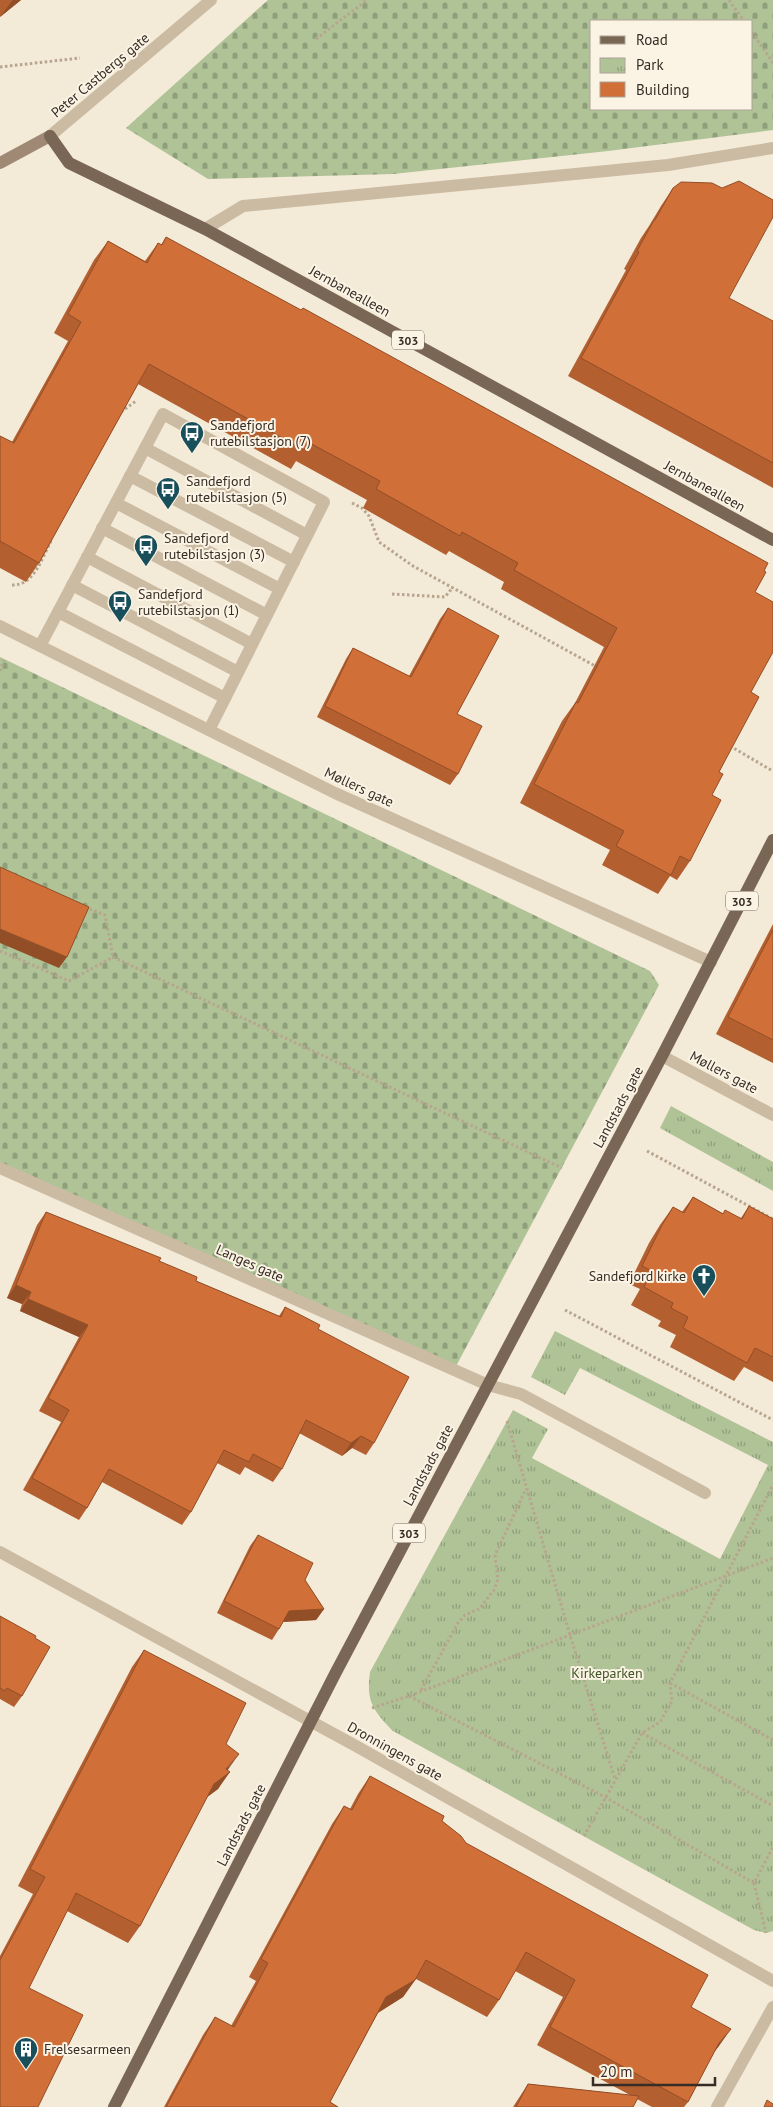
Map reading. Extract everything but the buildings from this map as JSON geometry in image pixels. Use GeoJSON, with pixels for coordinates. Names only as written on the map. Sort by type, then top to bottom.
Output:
{"type":"FeatureCollection","features":[{"type":"Feature","properties":{"kind":"main road","name":"Peter Castbergs gate"},"geometry":{"type":"LineString","coordinates":[[0,163],[50,136]]}},
{"type":"Feature","properties":{"kind":"main road","name":"Jernbanealleen"},"geometry":{"type":"LineString","coordinates":[[50,136],[69,163],[205,229],[773,540]]}},
{"type":"Feature","properties":{"kind":"main road","name":"Landstads gate"},"geometry":{"type":"LineString","coordinates":[[114,2107],[311,1721],[662,1056],[773,840]]}},
{"type":"Feature","properties":{"kind":"street","name":"Peter Castbergs gate"},"geometry":{"type":"LineString","coordinates":[[50,136],[211,0]]}},
{"type":"Feature","properties":{"kind":"street"},"geometry":{"type":"LineString","coordinates":[[205,229],[243,206],[668,165],[773,148]]}},
{"type":"Feature","properties":{"kind":"street"},"geometry":{"type":"LineString","coordinates":[[40,646],[163,414],[324,502],[209,730]]}},
{"type":"Feature","properties":{"kind":"street"},"geometry":{"type":"LineString","coordinates":[[145,448],[307,535]]}},
{"type":"Feature","properties":{"kind":"street"},"geometry":{"type":"LineString","coordinates":[[130,476],[294,562]]}},
{"type":"Feature","properties":{"kind":"street"},"geometry":{"type":"LineString","coordinates":[[116,503],[280,589]]}},
{"type":"Feature","properties":{"kind":"street"},"geometry":{"type":"LineString","coordinates":[[102,528],[267,615]]}},
{"type":"Feature","properties":{"kind":"street"},"geometry":{"type":"LineString","coordinates":[[87,557],[252,644]]}},
{"type":"Feature","properties":{"kind":"street"},"geometry":{"type":"LineString","coordinates":[[72,585],[238,672]]}},
{"type":"Feature","properties":{"kind":"street"},"geometry":{"type":"LineString","coordinates":[[58,612],[225,698]]}},
{"type":"Feature","properties":{"kind":"street","name":"Møllers gate"},"geometry":{"type":"LineString","coordinates":[[0,626],[335,793],[711,962]]}},
{"type":"Feature","properties":{"kind":"street","name":"Møllers gate"},"geometry":{"type":"LineString","coordinates":[[662,1056],[773,1115]]}},
{"type":"Feature","properties":{"kind":"street","name":"Langes gate"},"geometry":{"type":"LineString","coordinates":[[0,1168],[488,1385],[521,1394],[705,1493]]}},
{"type":"Feature","properties":{"kind":"street","name":"Dronningens gate"},"geometry":{"type":"LineString","coordinates":[[0,1552],[311,1721],[773,1981]]}},
{"type":"Feature","properties":{"kind":"street"},"geometry":{"type":"LineString","coordinates":[[717,2107],[773,2007]]}},
{"type":"Feature","properties":{"kind":"path"},"geometry":{"type":"LineString","coordinates":[[316,39],[367,0]]}},
{"type":"Feature","properties":{"kind":"path"},"geometry":{"type":"LineString","coordinates":[[729,0],[743,20]]}},
{"type":"Feature","properties":{"kind":"path"},"geometry":{"type":"LineString","coordinates":[[753,33],[773,63]]}},
{"type":"Feature","properties":{"kind":"path"},"geometry":{"type":"LineString","coordinates":[[0,67],[80,58]]}},
{"type":"Feature","properties":{"kind":"path"},"geometry":{"type":"LineString","coordinates":[[369,516],[379,542],[413,566],[601,670]]}},
{"type":"Feature","properties":{"kind":"path"},"geometry":{"type":"LineString","coordinates":[[392,594],[445,597],[452,587]]}},
{"type":"Feature","properties":{"kind":"path"},"geometry":{"type":"LineString","coordinates":[[0,671],[4,660]]}},
{"type":"Feature","properties":{"kind":"path"},"geometry":{"type":"LineString","coordinates":[[726,744],[771,770]]}},
{"type":"Feature","properties":{"kind":"path"},"geometry":{"type":"LineString","coordinates":[[79,904],[105,915],[113,957]]}},
{"type":"Feature","properties":{"kind":"path"},"geometry":{"type":"LineString","coordinates":[[0,951],[69,981],[113,957]]}},
{"type":"Feature","properties":{"kind":"path"},"geometry":{"type":"LineString","coordinates":[[113,957],[562,1168]]}},
{"type":"Feature","properties":{"kind":"path"},"geometry":{"type":"LineString","coordinates":[[647,1152],[773,1219]]}},
{"type":"Feature","properties":{"kind":"path"},"geometry":{"type":"LineString","coordinates":[[565,1310],[773,1420]]}},
{"type":"Feature","properties":{"kind":"path"},"geometry":{"type":"LineString","coordinates":[[507,1421],[615,1779]]}},
{"type":"Feature","properties":{"kind":"path"},"geometry":{"type":"LineString","coordinates":[[584,1836],[642,1733],[660,1722],[672,1701],[670,1682],[773,1485]]}},
{"type":"Feature","properties":{"kind":"path"},"geometry":{"type":"LineString","coordinates":[[421,1691],[458,1622],[465,1615],[479,1609],[494,1590],[498,1579],[495,1555],[526,1488]]}},
{"type":"Feature","properties":{"kind":"path"},"geometry":{"type":"LineString","coordinates":[[372,1708],[409,1696],[773,1558]]}},
{"type":"Feature","properties":{"kind":"path"},"geometry":{"type":"LineString","coordinates":[[670,1682],[773,1740]]}},
{"type":"Feature","properties":{"kind":"path"},"geometry":{"type":"LineString","coordinates":[[409,1696],[605,1797],[754,1883]]}},
{"type":"Feature","properties":{"kind":"path"},"geometry":{"type":"LineString","coordinates":[[642,1733],[773,1806]]}},
{"type":"Feature","properties":{"kind":"path"},"geometry":{"type":"LineString","coordinates":[[766,1933],[754,1883],[773,1847]]}},
{"type":"Feature","properties":{"kind":"green space"},"geometry":{"type":"Polygon","coordinates":[[[268,0],[773,0],[773,130],[608,151],[393,174],[208,179],[126,128],[268,0]]]}},
{"type":"Feature","properties":{"kind":"green space"},"geometry":{"type":"Polygon","coordinates":[[[0,657],[650,971],[659,985],[454,1370],[0,1168],[0,657]]]}},
{"type":"Feature","properties":{"kind":"green space"},"geometry":{"type":"Polygon","coordinates":[[[671,1106],[773,1162],[773,1191],[660,1128],[671,1106]]]}},
{"type":"Feature","properties":{"kind":"green space","name":"Kirkeparken"},"geometry":{"type":"Polygon","coordinates":[[[555,1331],[773,1442],[773,1931],[766,1933],[754,1930],[393,1731],[372,1705],[369,1691],[370,1672],[513,1410],[548,1429],[532,1458],[720,1559],[768,1465],[580,1368],[565,1395],[531,1377],[555,1331]]]}},
{"type":"Feature","properties":{"kind":"place","name":"Sandefjord rutebilstasjon (7)"},"geometry":{"type":"Point","coordinates":[192,454]}},
{"type":"Feature","properties":{"kind":"place","name":"Sandefjord rutebilstasjon (5)"},"geometry":{"type":"Point","coordinates":[168,510]}},
{"type":"Feature","properties":{"kind":"place","name":"Sandefjord rutebilstasjon (3)"},"geometry":{"type":"Point","coordinates":[146,567]}},
{"type":"Feature","properties":{"kind":"place","name":"Sandefjord rutebilstasjon (1)"},"geometry":{"type":"Point","coordinates":[120,623]}},
{"type":"Feature","properties":{"kind":"place","name":"Sandefjord kirke"},"geometry":{"type":"Point","coordinates":[704,1297]}},
{"type":"Feature","properties":{"kind":"place","name":"Frelsesarmeen"},"geometry":{"type":"Point","coordinates":[26,2070]}}]}
